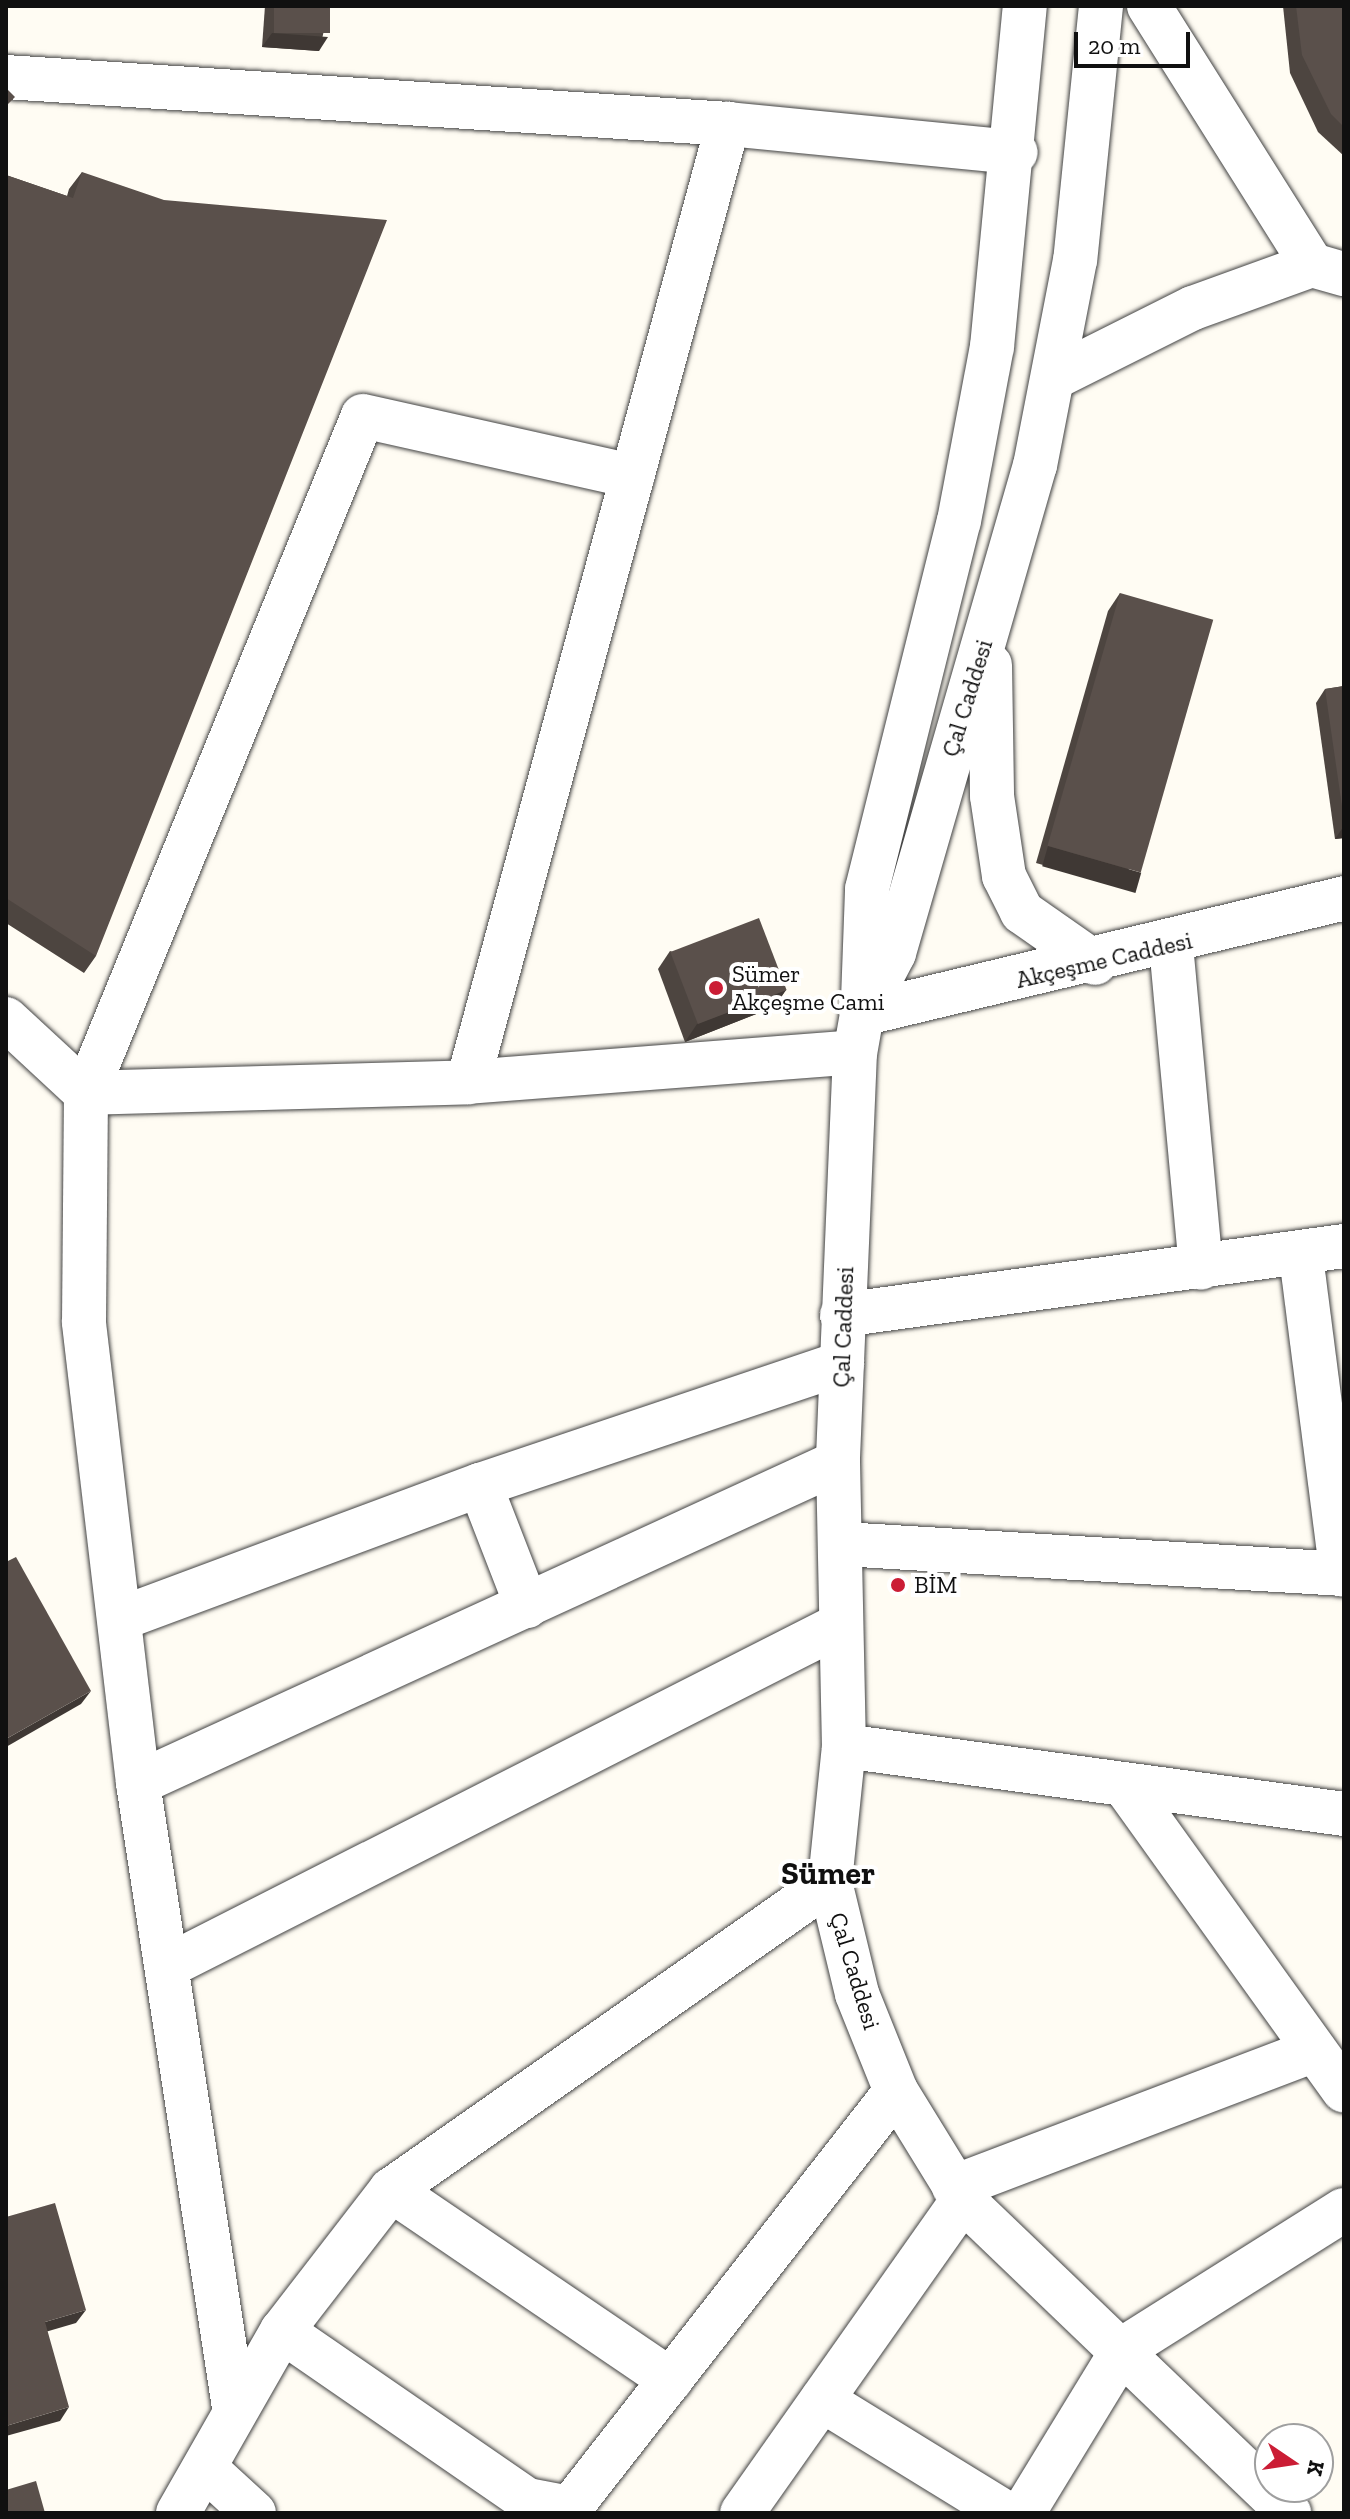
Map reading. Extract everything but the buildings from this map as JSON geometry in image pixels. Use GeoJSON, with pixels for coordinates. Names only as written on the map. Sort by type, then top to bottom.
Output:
{"type":"FeatureCollection","features":[{"type":"Feature","properties":{"kind":"street","name":"Çal Caddesi"},"geometry":{"type":"LineString","coordinates":[[1025,6],[1016,152],[992,347],[959,521],[867,889],[842,1315],[838,1462],[844,1746],[830,1882],[857,1994],[896,2091],[959,2194],[1123,2349],[1289,2513]]}},
{"type":"Feature","properties":{"kind":"street","name":"Çal Caddesi"},"geometry":{"type":"LineString","coordinates":[[859,1033],[894,953],[991,616],[1055,377],[1075,260],[1101,6]]}},
{"type":"Feature","properties":{"kind":"street"},"geometry":{"type":"LineString","coordinates":[[1055,377],[1193,308],[1328,270],[1149,6]]}},
{"type":"Feature","properties":{"kind":"street"},"geometry":{"type":"LineString","coordinates":[[6,77],[728,124],[1016,152]]}},
{"type":"Feature","properties":{"kind":"street"},"geometry":{"type":"LineString","coordinates":[[468,1082],[728,124]]}},
{"type":"Feature","properties":{"kind":"street"},"geometry":{"type":"LineString","coordinates":[[234,2407],[170,1965],[138,1783],[122,1618],[84,1322],[86,1093],[363,416],[632,476]]}},
{"type":"Feature","properties":{"kind":"street"},"geometry":{"type":"LineString","coordinates":[[991,616],[992,796],[1004,876],[1022,912],[1095,963]]}},
{"type":"Feature","properties":{"kind":"street","name":"Akçeşme Caddesi"},"geometry":{"type":"LineString","coordinates":[[86,1093],[468,1082],[859,1033],[1095,963],[1344,898]]}},
{"type":"Feature","properties":{"kind":"street"},"geometry":{"type":"LineString","coordinates":[[1171,945],[1201,1268]]}},
{"type":"Feature","properties":{"kind":"street"},"geometry":{"type":"LineString","coordinates":[[6,1019],[86,1093]]}},
{"type":"Feature","properties":{"kind":"street"},"geometry":{"type":"LineString","coordinates":[[842,1315],[1301,1256],[1344,1246]]}},
{"type":"Feature","properties":{"kind":"street"},"geometry":{"type":"LineString","coordinates":[[842,1544],[1343,1574],[1301,1256]]}},
{"type":"Feature","properties":{"kind":"street"},"geometry":{"type":"LineString","coordinates":[[122,1618],[480,1485],[842,1363]]}},
{"type":"Feature","properties":{"kind":"street"},"geometry":{"type":"LineString","coordinates":[[138,1783],[838,1462]]}},
{"type":"Feature","properties":{"kind":"street"},"geometry":{"type":"LineString","coordinates":[[480,1485],[527,1606]]}},
{"type":"Feature","properties":{"kind":"street"},"geometry":{"type":"LineString","coordinates":[[170,1965],[840,1625]]}},
{"type":"Feature","properties":{"kind":"street"},"geometry":{"type":"LineString","coordinates":[[844,1746],[1344,1814]]}},
{"type":"Feature","properties":{"kind":"street"},"geometry":{"type":"LineString","coordinates":[[1125,1786],[1344,2091]]}},
{"type":"Feature","properties":{"kind":"street"},"geometry":{"type":"LineString","coordinates":[[178,2513],[206,2469],[234,2407],[282,2331],[391,2190],[830,1882]]}},
{"type":"Feature","properties":{"kind":"street"},"geometry":{"type":"LineString","coordinates":[[742,2513],[822,2400],[959,2194],[1314,2050]]}},
{"type":"Feature","properties":{"kind":"street"},"geometry":{"type":"LineString","coordinates":[[282,2331],[527,2500],[570,2508],[896,2091]]}},
{"type":"Feature","properties":{"kind":"street"},"geometry":{"type":"LineString","coordinates":[[391,2190],[671,2380]]}},
{"type":"Feature","properties":{"kind":"street"},"geometry":{"type":"LineString","coordinates":[[1023,2513],[1123,2349],[1344,2210]]}},
{"type":"Feature","properties":{"kind":"street"},"geometry":{"type":"LineString","coordinates":[[822,2400],[1006,2513]]}},
{"type":"Feature","properties":{"kind":"street"},"geometry":{"type":"LineString","coordinates":[[206,2469],[254,2513]]}},
{"type":"Feature","properties":{"kind":"place","name":"Sümer Akçeşme Cami"},"geometry":{"type":"Point","coordinates":[716,988]}},
{"type":"Feature","properties":{"kind":"place","name":"BİM"},"geometry":{"type":"Point","coordinates":[898,1585]}},
{"type":"Feature","properties":{"kind":"district","name":"Sümer"},"geometry":{"type":"Point","coordinates":[828,1873]}}]}
